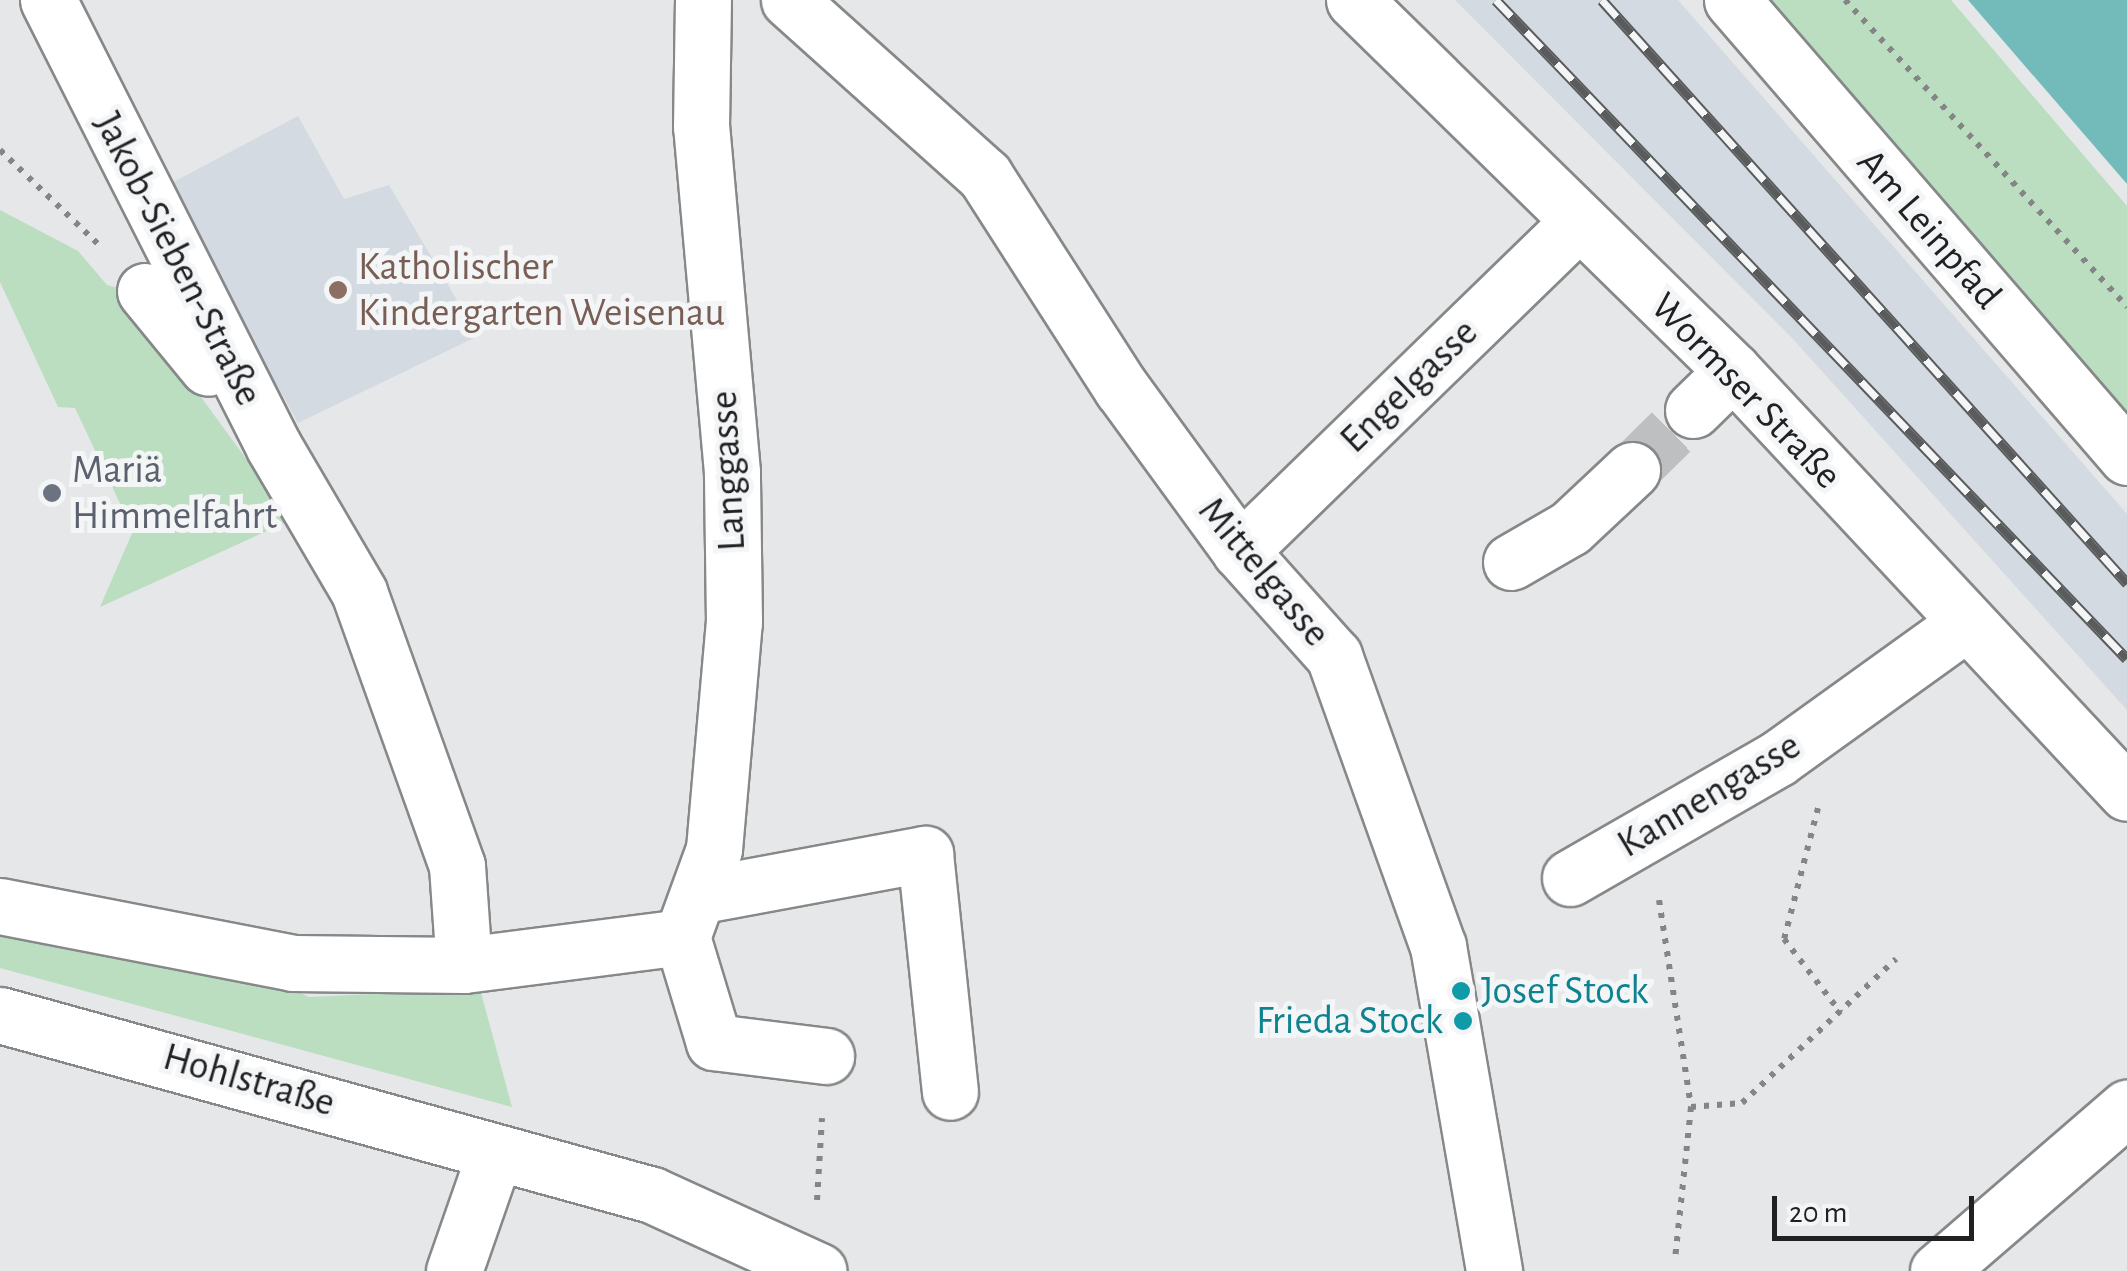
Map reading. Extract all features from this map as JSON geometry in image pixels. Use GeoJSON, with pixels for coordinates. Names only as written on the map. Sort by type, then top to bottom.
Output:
{"type":"FeatureCollection","features":[{"type":"Feature","properties":{"kind":"street","name":"Jakob-Sieben-Straße"},"geometry":{"type":"LineString","coordinates":[[48,0],[274,447],[359,592],[457,866],[464,966]]}},
{"type":"Feature","properties":{"kind":"street","name":"Langgasse"},"geometry":{"type":"LineString","coordinates":[[703,0],[701,127],[732,472],[734,622],[700,894],[714,1042],[826,1056]]}},
{"type":"Feature","properties":{"kind":"street","name":"Mittelgasse"},"geometry":{"type":"LineString","coordinates":[[789,0],[984,176],[1240,550],[1334,656],[1394,805],[1438,946],[1494,1271]]}},
{"type":"Feature","properties":{"kind":"street","name":"Wormser Straße"},"geometry":{"type":"LineString","coordinates":[[1354,0],[1733,372],[2127,793]]}},
{"type":"Feature","properties":{"kind":"street","name":"Am Leinpfad"},"geometry":{"type":"LineString","coordinates":[[1732,0],[2127,457]]}},
{"type":"Feature","properties":{"kind":"street","name":"Engelgasse"},"geometry":{"type":"LineString","coordinates":[[1240,550],[1578,222]]}},
{"type":"Feature","properties":{"kind":"street"},"geometry":{"type":"LineString","coordinates":[[145,290],[274,447]]}},
{"type":"Feature","properties":{"kind":"street"},"geometry":{"type":"LineString","coordinates":[[1694,410],[1733,372]]}},
{"type":"Feature","properties":{"kind":"street"},"geometry":{"type":"LineString","coordinates":[[1511,562],[1570,528],[1632,470]]}},
{"type":"Feature","properties":{"kind":"street","name":"Kannengasse"},"geometry":{"type":"LineString","coordinates":[[1570,878],[1822,727],[1966,623]]}},
{"type":"Feature","properties":{"kind":"street"},"geometry":{"type":"LineString","coordinates":[[0,906],[293,962],[464,966],[700,894],[925,854],[950,1092]]}},
{"type":"Feature","properties":{"kind":"street","name":"Hohlstraße"},"geometry":{"type":"LineString","coordinates":[[0,1015],[652,1195],[817,1245]]}},
{"type":"Feature","properties":{"kind":"street"},"geometry":{"type":"LineString","coordinates":[[1938,1271],[2127,1108]]}},
{"type":"Feature","properties":{"kind":"street"},"geometry":{"type":"LineString","coordinates":[[454,1271],[496,1153]]}},
{"type":"Feature","properties":{"kind":"path"},"geometry":{"type":"LineString","coordinates":[[1845,0],[2127,307]]}},
{"type":"Feature","properties":{"kind":"path"},"geometry":{"type":"LineString","coordinates":[[0,150],[145,290]]}},
{"type":"Feature","properties":{"kind":"path"},"geometry":{"type":"LineString","coordinates":[[1822,727],[1833,748],[1784,939],[1841,1012]]}},
{"type":"Feature","properties":{"kind":"path"},"geometry":{"type":"LineString","coordinates":[[1643,836],[1675,968],[1691,1107],[1675,1260]]}},
{"type":"Feature","properties":{"kind":"path"},"geometry":{"type":"LineString","coordinates":[[1691,1107],[1742,1103],[1896,958]]}},
{"type":"Feature","properties":{"kind":"path"},"geometry":{"type":"LineString","coordinates":[[817,1245],[826,1056]]}},
{"type":"Feature","properties":{"kind":"shaded area"},"geometry":{"type":"Polygon","coordinates":[[[1455,0],[1678,0],[2127,514],[2127,710],[1793,339],[1455,0]]]}},
{"type":"Feature","properties":{"kind":"shaded area","name":"Katholischer Kindergarten Weisenau"},"geometry":{"type":"Polygon","coordinates":[[[298,116],[344,199],[389,185],[478,336],[298,423],[166,186],[298,116]]]}},
{"type":"Feature","properties":{"kind":"green space"},"geometry":{"type":"Polygon","coordinates":[[[1759,0],[1951,0],[2127,206],[2127,424],[1759,0]]]}},
{"type":"Feature","properties":{"kind":"green space"},"geometry":{"type":"Polygon","coordinates":[[[0,210],[78,251],[107,285],[122,289],[291,520],[100,607],[133,531],[75,408],[58,407],[0,282],[0,210]]]}},
{"type":"Feature","properties":{"kind":"green space"},"geometry":{"type":"Polygon","coordinates":[[[0,927],[200,973],[270,978],[309,997],[480,989],[512,1107],[0,968],[0,927]]]}},
{"type":"Feature","properties":{"kind":"water"},"geometry":{"type":"Polygon","coordinates":[[[1968,0],[2127,0],[2127,184],[1968,0]]]}},
{"type":"Feature","properties":{"kind":"tunnel"},"geometry":{"type":"LineString","coordinates":[[1632,470],[1693,410]]}},
{"type":"Feature","properties":{"kind":"railway"},"geometry":{"type":"LineString","coordinates":[[1496,0],[2127,659]]}},
{"type":"Feature","properties":{"kind":"railway"},"geometry":{"type":"LineString","coordinates":[[1602,0],[2127,583]]}},
{"type":"Feature","properties":{"kind":"place","name":"Katholischer Kindergarten Weisenau"},"geometry":{"type":"Point","coordinates":[338,290]}},
{"type":"Feature","properties":{"kind":"place","name":"Mariä Himmelfahrt"},"geometry":{"type":"Point","coordinates":[52,493]}},
{"type":"Feature","properties":{"kind":"place","name":"Josef Stock"},"geometry":{"type":"Point","coordinates":[1461,991]}},
{"type":"Feature","properties":{"kind":"place","name":"Frieda Stock"},"geometry":{"type":"Point","coordinates":[1463,1021]}}]}
